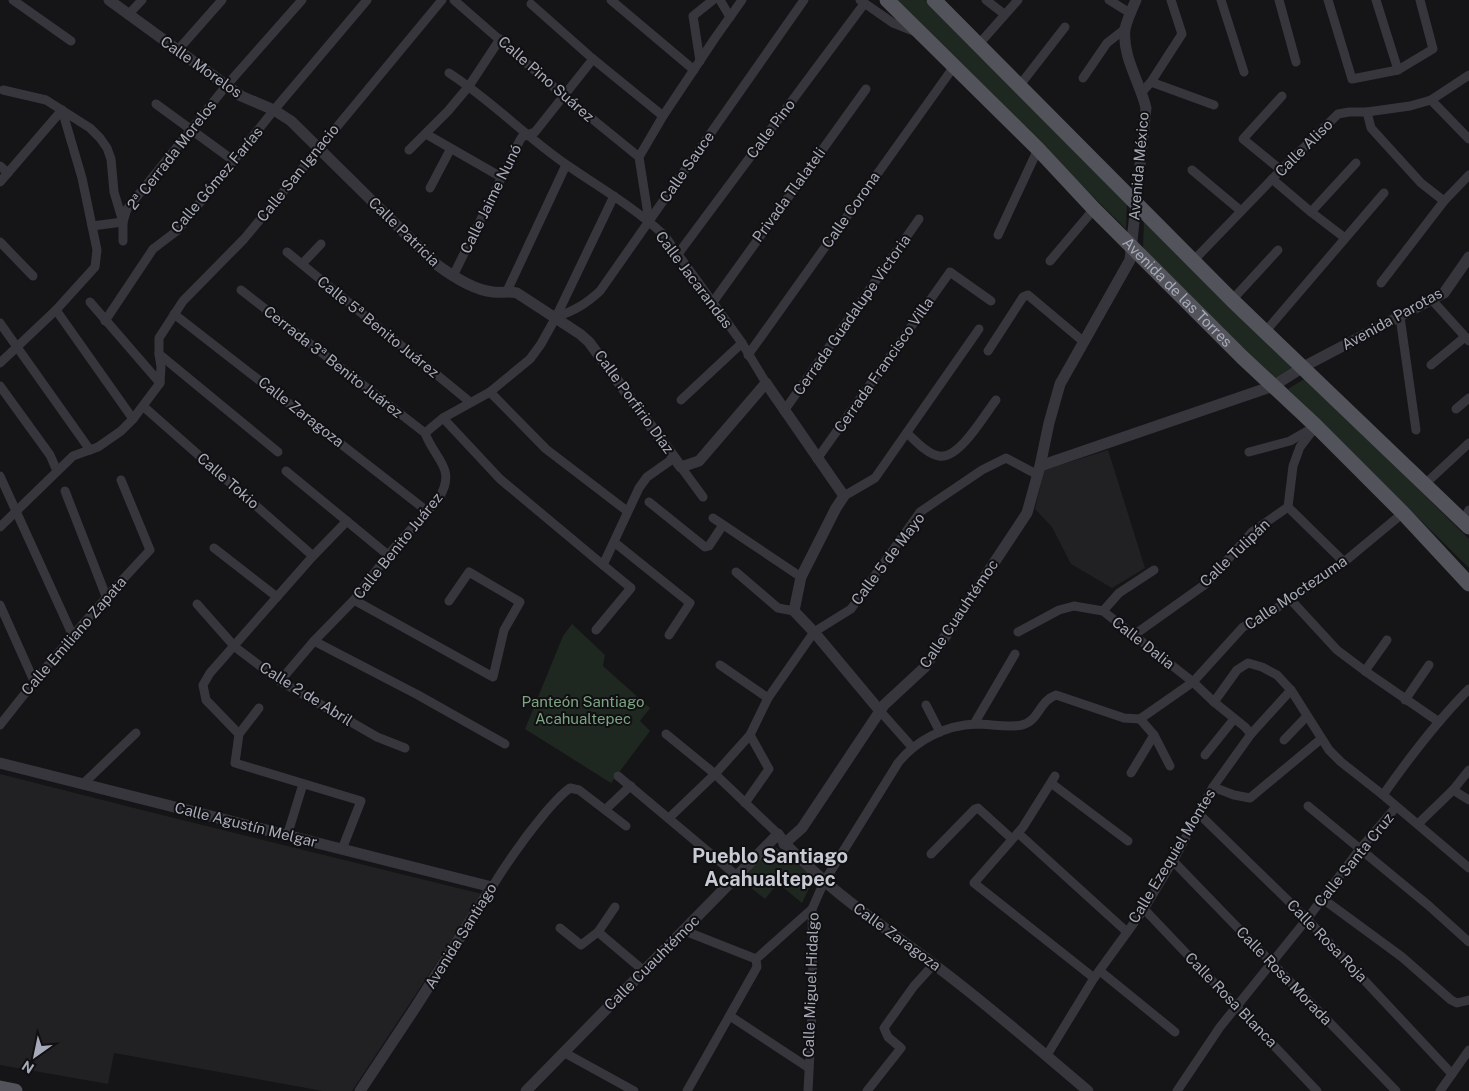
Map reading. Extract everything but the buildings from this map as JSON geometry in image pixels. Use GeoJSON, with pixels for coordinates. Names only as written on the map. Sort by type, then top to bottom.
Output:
{"type":"FeatureCollection","features":[{"type":"Feature","properties":{"kind":"main road","name":"Avenida de las Torres"},"geometry":{"type":"LineString","coordinates":[[887,0],[955,65],[1132,247],[1316,426],[1469,584]]}},
{"type":"Feature","properties":{"kind":"main road"},"geometry":{"type":"LineString","coordinates":[[934,0],[1232,300],[1425,484],[1467,519]]}},
{"type":"Feature","properties":{"kind":"main road"},"geometry":{"type":"LineString","coordinates":[[0,1088],[15,1091]]}},
{"type":"Feature","properties":{"kind":"street"},"geometry":{"type":"LineString","coordinates":[[13,0],[71,41]]}},
{"type":"Feature","properties":{"kind":"street","name":"Calle Morelos"},"geometry":{"type":"LineString","coordinates":[[109,0],[128,16],[241,96],[274,110],[291,121],[318,148]]}},
{"type":"Feature","properties":{"kind":"street"},"geometry":{"type":"LineString","coordinates":[[128,16],[142,0]]}},
{"type":"Feature","properties":{"kind":"street"},"geometry":{"type":"LineString","coordinates":[[177,51],[222,0]]}},
{"type":"Feature","properties":{"kind":"street","name":"2ª Cerrada Morelos"},"geometry":{"type":"LineString","coordinates":[[123,222],[127,209],[226,86],[302,0]]}},
{"type":"Feature","properties":{"kind":"street","name":"Calle Gómez Farías"},"geometry":{"type":"LineString","coordinates":[[106,321],[153,248],[178,230],[274,110],[367,0]]}},
{"type":"Feature","properties":{"kind":"street","name":"Calle San Ignacio"},"geometry":{"type":"LineString","coordinates":[[160,383],[162,368],[158,350],[159,338],[183,301],[244,239],[442,0]]}},
{"type":"Feature","properties":{"kind":"street","name":"Calle Pino Suárez"},"geometry":{"type":"LineString","coordinates":[[454,0],[564,96],[639,157]]}},
{"type":"Feature","properties":{"kind":"street"},"geometry":{"type":"LineString","coordinates":[[611,0],[694,70]]}},
{"type":"Feature","properties":{"kind":"street"},"geometry":{"type":"LineString","coordinates":[[700,61],[693,16],[713,0]]}},
{"type":"Feature","properties":{"kind":"street"},"geometry":{"type":"LineString","coordinates":[[720,0],[730,17]]}},
{"type":"Feature","properties":{"kind":"street"},"geometry":{"type":"LineString","coordinates":[[649,221],[639,157],[663,116],[742,0]]}},
{"type":"Feature","properties":{"kind":"street","name":"Calle Sauce"},"geometry":{"type":"LineString","coordinates":[[556,317],[572,312],[587,304],[600,291],[804,0]]}},
{"type":"Feature","properties":{"kind":"street"},"geometry":{"type":"LineString","coordinates":[[986,0],[1004,14]]}},
{"type":"Feature","properties":{"kind":"street"},"geometry":{"type":"LineString","coordinates":[[978,44],[1018,0]]}},
{"type":"Feature","properties":{"kind":"street"},"geometry":{"type":"LineString","coordinates":[[1109,0],[1130,13]]}},
{"type":"Feature","properties":{"kind":"street","name":"Avenida México"},"geometry":{"type":"LineString","coordinates":[[1132,247],[1146,108],[1126,50],[1125,29],[1136,0]]}},
{"type":"Feature","properties":{"kind":"street"},"geometry":{"type":"LineString","coordinates":[[1142,92],[1151,82],[1182,34],[1171,0]]}},
{"type":"Feature","properties":{"kind":"street"},"geometry":{"type":"LineString","coordinates":[[1221,0],[1244,72]]}},
{"type":"Feature","properties":{"kind":"street"},"geometry":{"type":"LineString","coordinates":[[1279,0],[1296,62]]}},
{"type":"Feature","properties":{"kind":"street"},"geometry":{"type":"LineString","coordinates":[[1328,0],[1352,79],[1398,70],[1433,49],[1420,0]]}},
{"type":"Feature","properties":{"kind":"street"},"geometry":{"type":"LineString","coordinates":[[1376,0],[1398,70]]}},
{"type":"Feature","properties":{"kind":"street"},"geometry":{"type":"LineString","coordinates":[[862,2],[893,23],[923,35]]}},
{"type":"Feature","properties":{"kind":"street","name":"Calle Pino"},"geometry":{"type":"LineString","coordinates":[[678,254],[862,2]]}},
{"type":"Feature","properties":{"kind":"street"},"geometry":{"type":"LineString","coordinates":[[531,4],[594,60],[663,116]]}},
{"type":"Feature","properties":{"kind":"street"},"geometry":{"type":"LineString","coordinates":[[1020,85],[1065,26]]}},
{"type":"Feature","properties":{"kind":"street"},"geometry":{"type":"LineString","coordinates":[[1083,78],[1107,43],[1125,29]]}},
{"type":"Feature","properties":{"kind":"street"},"geometry":{"type":"LineString","coordinates":[[409,150],[470,86],[500,39]]}},
{"type":"Feature","properties":{"kind":"street","name":"Calle Jaime Nunó"},"geometry":{"type":"LineString","coordinates":[[453,276],[500,177],[520,140],[522,137],[535,132],[594,60]]}},
{"type":"Feature","properties":{"kind":"street","name":"Calle Corona"},"geometry":{"type":"LineString","coordinates":[[748,355],[955,65]]}},
{"type":"Feature","properties":{"kind":"street","name":"Calle Jacarandas"},"geometry":{"type":"LineString","coordinates":[[449,73],[470,86],[566,165],[614,196],[649,221],[664,235],[742,343],[784,411],[844,496]]}},
{"type":"Feature","properties":{"kind":"street","name":"Calle Aliso"},"geometry":{"type":"LineString","coordinates":[[1193,261],[1338,114],[1410,106],[1431,100],[1469,75]]}},
{"type":"Feature","properties":{"kind":"street"},"geometry":{"type":"LineString","coordinates":[[1151,82],[1214,105]]}},
{"type":"Feature","properties":{"kind":"street","name":"Privada Tlalateli"},"geometry":{"type":"LineString","coordinates":[[713,302],[866,89]]}},
{"type":"Feature","properties":{"kind":"street"},"geometry":{"type":"LineString","coordinates":[[3,90],[46,100],[90,128],[100,138],[107,148],[111,159],[115,199],[123,222],[123,241]]}},
{"type":"Feature","properties":{"kind":"street"},"geometry":{"type":"LineString","coordinates":[[1281,170],[1243,138],[1282,96]]}},
{"type":"Feature","properties":{"kind":"street"},"geometry":{"type":"LineString","coordinates":[[1431,100],[1469,139]]}},
{"type":"Feature","properties":{"kind":"street"},"geometry":{"type":"LineString","coordinates":[[156,104],[234,161]]}},
{"type":"Feature","properties":{"kind":"street"},"geometry":{"type":"LineString","coordinates":[[0,182],[62,110]]}},
{"type":"Feature","properties":{"kind":"street"},"geometry":{"type":"LineString","coordinates":[[0,363],[56,310],[96,267],[97,250],[82,178],[62,110]]}},
{"type":"Feature","properties":{"kind":"street"},"geometry":{"type":"LineString","coordinates":[[1367,112],[1371,128],[1380,139],[1421,183],[1444,201]]}},
{"type":"Feature","properties":{"kind":"street"},"geometry":{"type":"LineString","coordinates":[[426,134],[450,150],[500,177]]}},
{"type":"Feature","properties":{"kind":"street","name":"Calle Patricia"},"geometry":{"type":"LineString","coordinates":[[318,148],[436,264],[453,276],[482,290],[495,293],[508,291],[517,293],[556,317]]}},
{"type":"Feature","properties":{"kind":"street"},"geometry":{"type":"LineString","coordinates":[[998,235],[1038,149]]}},
{"type":"Feature","properties":{"kind":"street"},"geometry":{"type":"LineString","coordinates":[[430,188],[450,150]]}},
{"type":"Feature","properties":{"kind":"street"},"geometry":{"type":"LineString","coordinates":[[1312,212],[1356,163]]}},
{"type":"Feature","properties":{"kind":"street"},"geometry":{"type":"LineString","coordinates":[[508,291],[566,165]]}},
{"type":"Feature","properties":{"kind":"street"},"geometry":{"type":"LineString","coordinates":[[0,166],[8,173]]}},
{"type":"Feature","properties":{"kind":"street"},"geometry":{"type":"LineString","coordinates":[[1192,170],[1241,211]]}},
{"type":"Feature","properties":{"kind":"street"},"geometry":{"type":"LineString","coordinates":[[1381,283],[1444,201],[1469,175]]}},
{"type":"Feature","properties":{"kind":"street"},"geometry":{"type":"LineString","coordinates":[[1272,179],[1346,238]]}},
{"type":"Feature","properties":{"kind":"street"},"geometry":{"type":"LineString","coordinates":[[1265,332],[1384,193]]}},
{"type":"Feature","properties":{"kind":"street"},"geometry":{"type":"LineString","coordinates":[[425,433],[443,418],[490,392],[530,359],[542,344],[614,196]]}},
{"type":"Feature","properties":{"kind":"street"},"geometry":{"type":"LineString","coordinates":[[1050,261],[1094,208]]}},
{"type":"Feature","properties":{"kind":"street","name":"Cerrada Guadalupe Victoria"},"geometry":{"type":"LineString","coordinates":[[784,411],[920,219]]}},
{"type":"Feature","properties":{"kind":"street"},"geometry":{"type":"LineString","coordinates":[[92,226],[123,222]]}},
{"type":"Feature","properties":{"kind":"street"},"geometry":{"type":"LineString","coordinates":[[0,242],[33,276]]}},
{"type":"Feature","properties":{"kind":"street"},"geometry":{"type":"LineString","coordinates":[[302,264],[321,244]]}},
{"type":"Feature","properties":{"kind":"street","name":"Calle Cuauhtémoc"},"geometry":{"type":"LineString","coordinates":[[526,1091],[737,876],[781,839],[802,828],[880,711],[925,667],[1027,513],[1060,384],[1130,260],[1132,247]]}},
{"type":"Feature","properties":{"kind":"street"},"geometry":{"type":"LineString","coordinates":[[1232,300],[1278,250]]}},
{"type":"Feature","properties":{"kind":"street","name":"Calle 5ª Benito Juárez"},"geometry":{"type":"LineString","coordinates":[[287,252],[470,402]]}},
{"type":"Feature","properties":{"kind":"street","name":"Avenida Parotas"},"geometry":{"type":"LineString","coordinates":[[1303,367],[1444,293],[1469,257]]}},
{"type":"Feature","properties":{"kind":"street","name":"Cerrada Francisco Villa"},"geometry":{"type":"LineString","coordinates":[[817,459],[950,272],[991,301]]}},
{"type":"Feature","properties":{"kind":"street","name":"Cerrada 3ª Benito Juárez"},"geometry":{"type":"LineString","coordinates":[[240,290],[425,433]]}},
{"type":"Feature","properties":{"kind":"street"},"geometry":{"type":"LineString","coordinates":[[988,350],[1025,295],[1031,296],[1084,342]]}},
{"type":"Feature","properties":{"kind":"street"},"geometry":{"type":"LineString","coordinates":[[1431,365],[1467,339],[1432,300]]}},
{"type":"Feature","properties":{"kind":"street"},"geometry":{"type":"LineString","coordinates":[[0,527],[73,456],[90,450],[110,439],[133,419],[144,407],[160,383],[90,302]]}},
{"type":"Feature","properties":{"kind":"street"},"geometry":{"type":"LineString","coordinates":[[56,310],[133,419]]}},
{"type":"Feature","properties":{"kind":"street","name":"Calle Zaragoza"},"geometry":{"type":"LineString","coordinates":[[174,314],[427,511]]}},
{"type":"Feature","properties":{"kind":"street","name":"Calle Porfirio Díaz"},"geometry":{"type":"LineString","coordinates":[[556,317],[589,342],[703,497]]}},
{"type":"Feature","properties":{"kind":"street"},"geometry":{"type":"LineString","coordinates":[[1400,317],[1416,430]]}},
{"type":"Feature","properties":{"kind":"street"},"geometry":{"type":"LineString","coordinates":[[0,323],[90,450]]}},
{"type":"Feature","properties":{"kind":"street"},"geometry":{"type":"LineString","coordinates":[[794,611],[801,577],[836,508],[844,496],[875,478],[979,329]]}},
{"type":"Feature","properties":{"kind":"street"},"geometry":{"type":"LineString","coordinates":[[681,400],[742,343]]}},
{"type":"Feature","properties":{"kind":"street"},"geometry":{"type":"LineString","coordinates":[[158,350],[278,452]]}},
{"type":"Feature","properties":{"kind":"street"},"geometry":{"type":"LineString","coordinates":[[1039,470],[1273,386],[1303,367]]}},
{"type":"Feature","properties":{"kind":"street"},"geometry":{"type":"LineString","coordinates":[[603,565],[627,511],[648,478],[678,462],[699,461],[766,383]]}},
{"type":"Feature","properties":{"kind":"street"},"geometry":{"type":"LineString","coordinates":[[0,386],[50,455],[57,471]]}},
{"type":"Feature","properties":{"kind":"street"},"geometry":{"type":"LineString","coordinates":[[490,392],[546,449],[627,511]]}},
{"type":"Feature","properties":{"kind":"street"},"geometry":{"type":"LineString","coordinates":[[1456,409],[1469,398]]}},
{"type":"Feature","properties":{"kind":"street"},"geometry":{"type":"LineString","coordinates":[[907,433],[932,454],[941,457],[952,453],[970,436],[996,400]]}},
{"type":"Feature","properties":{"kind":"street","name":"Calle Tokio"},"geometry":{"type":"LineString","coordinates":[[144,407],[313,556]]}},
{"type":"Feature","properties":{"kind":"street"},"geometry":{"type":"LineString","coordinates":[[443,418],[500,479],[631,588],[596,630]]}},
{"type":"Feature","properties":{"kind":"street"},"geometry":{"type":"LineString","coordinates":[[1249,452],[1290,441],[1316,426]]}},
{"type":"Feature","properties":{"kind":"street"},"geometry":{"type":"LineString","coordinates":[[1316,426],[1300,447],[1294,466],[1288,508],[1344,562]]}},
{"type":"Feature","properties":{"kind":"street","name":"Calle Benito Juárez"},"geometry":{"type":"LineString","coordinates":[[280,681],[314,641],[354,600],[388,555],[445,489],[447,478],[444,468],[432,450],[425,433]]}},
{"type":"Feature","properties":{"kind":"street"},"geometry":{"type":"LineString","coordinates":[[1457,454],[1469,437]]}},
{"type":"Feature","properties":{"kind":"street"},"geometry":{"type":"LineString","coordinates":[[1425,484],[1469,444]]}},
{"type":"Feature","properties":{"kind":"street","name":"Calle 5 de Mayo"},"geometry":{"type":"LineString","coordinates":[[670,818],[715,774],[750,735],[768,698],[814,632],[851,609],[920,512],[982,470],[1006,458],[1039,470]]}},
{"type":"Feature","properties":{"kind":"street"},"geometry":{"type":"LineString","coordinates":[[286,471],[388,555]]}},
{"type":"Feature","properties":{"kind":"street"},"geometry":{"type":"LineString","coordinates":[[0,476],[73,636]]}},
{"type":"Feature","properties":{"kind":"street","name":"Calle Emiliano Zapata"},"geometry":{"type":"LineString","coordinates":[[0,725],[34,681],[106,596],[150,550],[121,480]]}},
{"type":"Feature","properties":{"kind":"street"},"geometry":{"type":"LineString","coordinates":[[65,491],[106,596]]}},
{"type":"Feature","properties":{"kind":"street"},"geometry":{"type":"LineString","coordinates":[[649,502],[705,548],[709,546],[723,525]]}},
{"type":"Feature","properties":{"kind":"street","name":"Calle Tulipán"},"geometry":{"type":"LineString","coordinates":[[1134,634],[1206,583],[1252,532],[1288,508]]}},
{"type":"Feature","properties":{"kind":"street","name":"Calle Moctezuma"},"geometry":{"type":"LineString","coordinates":[[1140,720],[1193,682],[1243,627],[1265,616],[1344,562],[1402,513]]}},
{"type":"Feature","properties":{"kind":"street"},"geometry":{"type":"LineString","coordinates":[[712,518],[801,577]]}},
{"type":"Feature","properties":{"kind":"street"},"geometry":{"type":"LineString","coordinates":[[240,734],[206,700],[203,685],[210,673],[235,647],[313,556],[347,521]]}},
{"type":"Feature","properties":{"kind":"street"},"geometry":{"type":"LineString","coordinates":[[614,542],[690,603],[669,636]]}},
{"type":"Feature","properties":{"kind":"street"},"geometry":{"type":"LineString","coordinates":[[214,548],[277,597]]}},
{"type":"Feature","properties":{"kind":"street"},"geometry":{"type":"LineString","coordinates":[[1102,611],[1119,593],[1154,570]]}},
{"type":"Feature","properties":{"kind":"street"},"geometry":{"type":"LineString","coordinates":[[354,600],[493,677],[504,630],[520,602],[469,572],[449,601]]}},
{"type":"Feature","properties":{"kind":"street"},"geometry":{"type":"LineString","coordinates":[[736,572],[778,608],[794,611],[912,747]]}},
{"type":"Feature","properties":{"kind":"street"},"geometry":{"type":"LineString","coordinates":[[1290,599],[1337,650],[1405,700],[1439,722]]}},
{"type":"Feature","properties":{"kind":"street","name":"Calle 2 de Abril"},"geometry":{"type":"LineString","coordinates":[[197,604],[235,647],[280,681],[377,737],[405,748]]}},
{"type":"Feature","properties":{"kind":"street"},"geometry":{"type":"LineString","coordinates":[[0,605],[34,681]]}},
{"type":"Feature","properties":{"kind":"street","name":"Calle Dalia"},"geometry":{"type":"LineString","coordinates":[[1018,632],[1059,610],[1074,606],[1102,611],[1134,634],[1193,682],[1252,734]]}},
{"type":"Feature","properties":{"kind":"street"},"geometry":{"type":"LineString","coordinates":[[1365,671],[1387,640]]}},
{"type":"Feature","properties":{"kind":"street"},"geometry":{"type":"LineString","coordinates":[[314,641],[418,695],[505,744]]}},
{"type":"Feature","properties":{"kind":"street"},"geometry":{"type":"LineString","coordinates":[[974,724],[1014,654]]}},
{"type":"Feature","properties":{"kind":"street"},"geometry":{"type":"LineString","coordinates":[[1214,702],[1237,670],[1248,663],[1262,667],[1277,675],[1291,690],[1329,750],[1469,868]]}},
{"type":"Feature","properties":{"kind":"street"},"geometry":{"type":"LineString","coordinates":[[1405,700],[1429,665]]}},
{"type":"Feature","properties":{"kind":"street"},"geometry":{"type":"LineString","coordinates":[[720,666],[768,698]]}},
{"type":"Feature","properties":{"kind":"street","name":"Calle Ezequiel Montes"},"geometry":{"type":"LineString","coordinates":[[1047,1055],[1094,978],[1144,909],[1173,861],[1213,787],[1252,734],[1291,690]]}},
{"type":"Feature","properties":{"kind":"street"},"geometry":{"type":"LineString","coordinates":[[824,882],[898,763],[912,747],[956,726],[974,724],[1023,725],[1031,721],[1048,698],[1056,695],[1124,718],[1140,720],[1154,736],[1170,766]]}},
{"type":"Feature","properties":{"kind":"street","name":"Calle Santa Cruz"},"geometry":{"type":"LineString","coordinates":[[1383,795],[1400,770],[1439,722],[1467,695]]}},
{"type":"Feature","properties":{"kind":"street"},"geometry":{"type":"LineString","coordinates":[[926,705],[940,732]]}},
{"type":"Feature","properties":{"kind":"street"},"geometry":{"type":"LineString","coordinates":[[259,708],[240,734],[235,764],[361,801],[342,850]]}},
{"type":"Feature","properties":{"kind":"street"},"geometry":{"type":"LineString","coordinates":[[1284,740],[1306,716]]}},
{"type":"Feature","properties":{"kind":"street"},"geometry":{"type":"LineString","coordinates":[[1205,755],[1234,719]]}},
{"type":"Feature","properties":{"kind":"street"},"geometry":{"type":"LineString","coordinates":[[83,784],[136,733]]}},
{"type":"Feature","properties":{"kind":"street","name":"Calle Zaragoza"},"geometry":{"type":"LineString","coordinates":[[666,734],[715,774],[745,802],[824,882],[934,964],[1047,1055],[1075,1087],[1088,1091]]}},
{"type":"Feature","properties":{"kind":"street"},"geometry":{"type":"LineString","coordinates":[[745,802],[769,768],[750,735]]}},
{"type":"Feature","properties":{"kind":"street"},"geometry":{"type":"LineString","coordinates":[[1131,773],[1154,736]]}},
{"type":"Feature","properties":{"kind":"street"},"geometry":{"type":"LineString","coordinates":[[1213,787],[1234,795],[1250,798],[1321,739]]}},
{"type":"Feature","properties":{"kind":"street","name":"Calle Agustín Melgar"},"geometry":{"type":"LineString","coordinates":[[0,763],[492,887]]}},
{"type":"Feature","properties":{"kind":"street"},"geometry":{"type":"LineString","coordinates":[[1418,824],[1453,790],[1469,770]]}},
{"type":"Feature","properties":{"kind":"street"},"geometry":{"type":"LineString","coordinates":[[618,776],[737,876]]}},
{"type":"Feature","properties":{"kind":"street"},"geometry":{"type":"LineString","coordinates":[[1094,978],[974,883],[1015,836],[1053,780],[1128,841]]}},
{"type":"Feature","properties":{"kind":"street"},"geometry":{"type":"LineString","coordinates":[[287,836],[302,784]]}},
{"type":"Feature","properties":{"kind":"street"},"geometry":{"type":"LineString","coordinates":[[626,826],[605,810],[631,786]]}},
{"type":"Feature","properties":{"kind":"street","name":"Avenida Santiago"},"geometry":{"type":"LineString","coordinates":[[360,1091],[510,859],[531,830],[570,788],[579,790],[605,810]]}},
{"type":"Feature","properties":{"kind":"street"},"geometry":{"type":"LineString","coordinates":[[1453,790],[1469,800]]}},
{"type":"Feature","properties":{"kind":"street"},"geometry":{"type":"LineString","coordinates":[[1308,806],[1428,905],[1469,942]]}},
{"type":"Feature","properties":{"kind":"street","name":"Calle Santa Cruz"},"geometry":{"type":"LineString","coordinates":[[1177,1091],[1220,1027],[1323,899],[1360,849],[1396,807]]}},
{"type":"Feature","properties":{"kind":"street"},"geometry":{"type":"LineString","coordinates":[[931,854],[978,808],[1015,836],[1127,932]]}},
{"type":"Feature","properties":{"kind":"street","name":"Calle Rosa Roja"},"geometry":{"type":"LineString","coordinates":[[1198,813],[1307,919],[1452,1074]]}},
{"type":"Feature","properties":{"kind":"street","name":"Calle Rosa Morada"},"geometry":{"type":"LineString","coordinates":[[1173,861],[1396,1091]]}},
{"type":"Feature","properties":{"kind":"street","name":"Calle Miguel Hidalgo"},"geometry":{"type":"LineString","coordinates":[[808,1091],[812,994],[812,909],[824,882]]}},
{"type":"Feature","properties":{"kind":"street"},"geometry":{"type":"LineString","coordinates":[[1323,899],[1402,957],[1451,1000],[1457,1003],[1469,1000]]}},
{"type":"Feature","properties":{"kind":"street"},"geometry":{"type":"LineString","coordinates":[[560,928],[581,946],[598,932],[615,907]]}},
{"type":"Feature","properties":{"kind":"street"},"geometry":{"type":"LineString","coordinates":[[756,959],[812,909]]}},
{"type":"Feature","properties":{"kind":"street","name":"Calle Rosa Blanca"},"geometry":{"type":"LineString","coordinates":[[1144,909],[1317,1091]]}},
{"type":"Feature","properties":{"kind":"street"},"geometry":{"type":"LineString","coordinates":[[684,931],[756,959]]}},
{"type":"Feature","properties":{"kind":"street"},"geometry":{"type":"LineString","coordinates":[[598,932],[644,971]]}},
{"type":"Feature","properties":{"kind":"street"},"geometry":{"type":"LineString","coordinates":[[687,1091],[757,967],[756,959]]}},
{"type":"Feature","properties":{"kind":"street"},"geometry":{"type":"LineString","coordinates":[[868,1091],[901,1048],[888,1037],[884,1028],[914,986],[934,964]]}},
{"type":"Feature","properties":{"kind":"street"},"geometry":{"type":"LineString","coordinates":[[1100,970],[1176,1032]]}},
{"type":"Feature","properties":{"kind":"street"},"geometry":{"type":"LineString","coordinates":[[730,1016],[809,1068]]}},
{"type":"Feature","properties":{"kind":"street"},"geometry":{"type":"LineString","coordinates":[[1440,1091],[1469,1050]]}},
{"type":"Feature","properties":{"kind":"street"},"geometry":{"type":"LineString","coordinates":[[565,1052],[634,1091]]}},
{"type":"Feature","properties":{"kind":"shaded area"},"geometry":{"type":"Polygon","coordinates":[[[1108,450],[1145,568],[1112,588],[1071,564],[1052,527],[1035,509],[1044,470],[1108,450]]]}},
{"type":"Feature","properties":{"kind":"shaded area"},"geometry":{"type":"Polygon","coordinates":[[[0,774],[482,894],[352,1091],[323,1091],[114,1053],[108,1084],[0,1065],[0,774]]]}},
{"type":"Feature","properties":{"kind":"green space"},"geometry":{"type":"Polygon","coordinates":[[[894,0],[925,0],[1127,201],[1126,229],[894,0]]]}},
{"type":"Feature","properties":{"kind":"green space"},"geometry":{"type":"Polygon","coordinates":[[[1144,217],[1295,365],[1274,379],[1143,250],[1144,217]]]}},
{"type":"Feature","properties":{"kind":"green space"},"geometry":{"type":"Polygon","coordinates":[[[1306,378],[1469,539],[1469,568],[1288,389],[1306,378]]]}},
{"type":"Feature","properties":{"kind":"green space","name":"Panteón Santiago Acahualtepec"},"geometry":{"type":"Polygon","coordinates":[[[572,624],[605,655],[603,666],[650,708],[640,721],[650,731],[611,783],[525,729],[563,636],[572,624]]]}},
{"type":"Feature","properties":{"kind":"green space"},"geometry":{"type":"Polygon","coordinates":[[[771,846],[777,848],[814,878],[802,903],[778,883],[765,899],[740,879],[771,846]]]}},
{"type":"Feature","properties":{"kind":"district","name":"Pueblo Santiago Acahualtepec"},"geometry":{"type":"Point","coordinates":[770,868]}}]}
